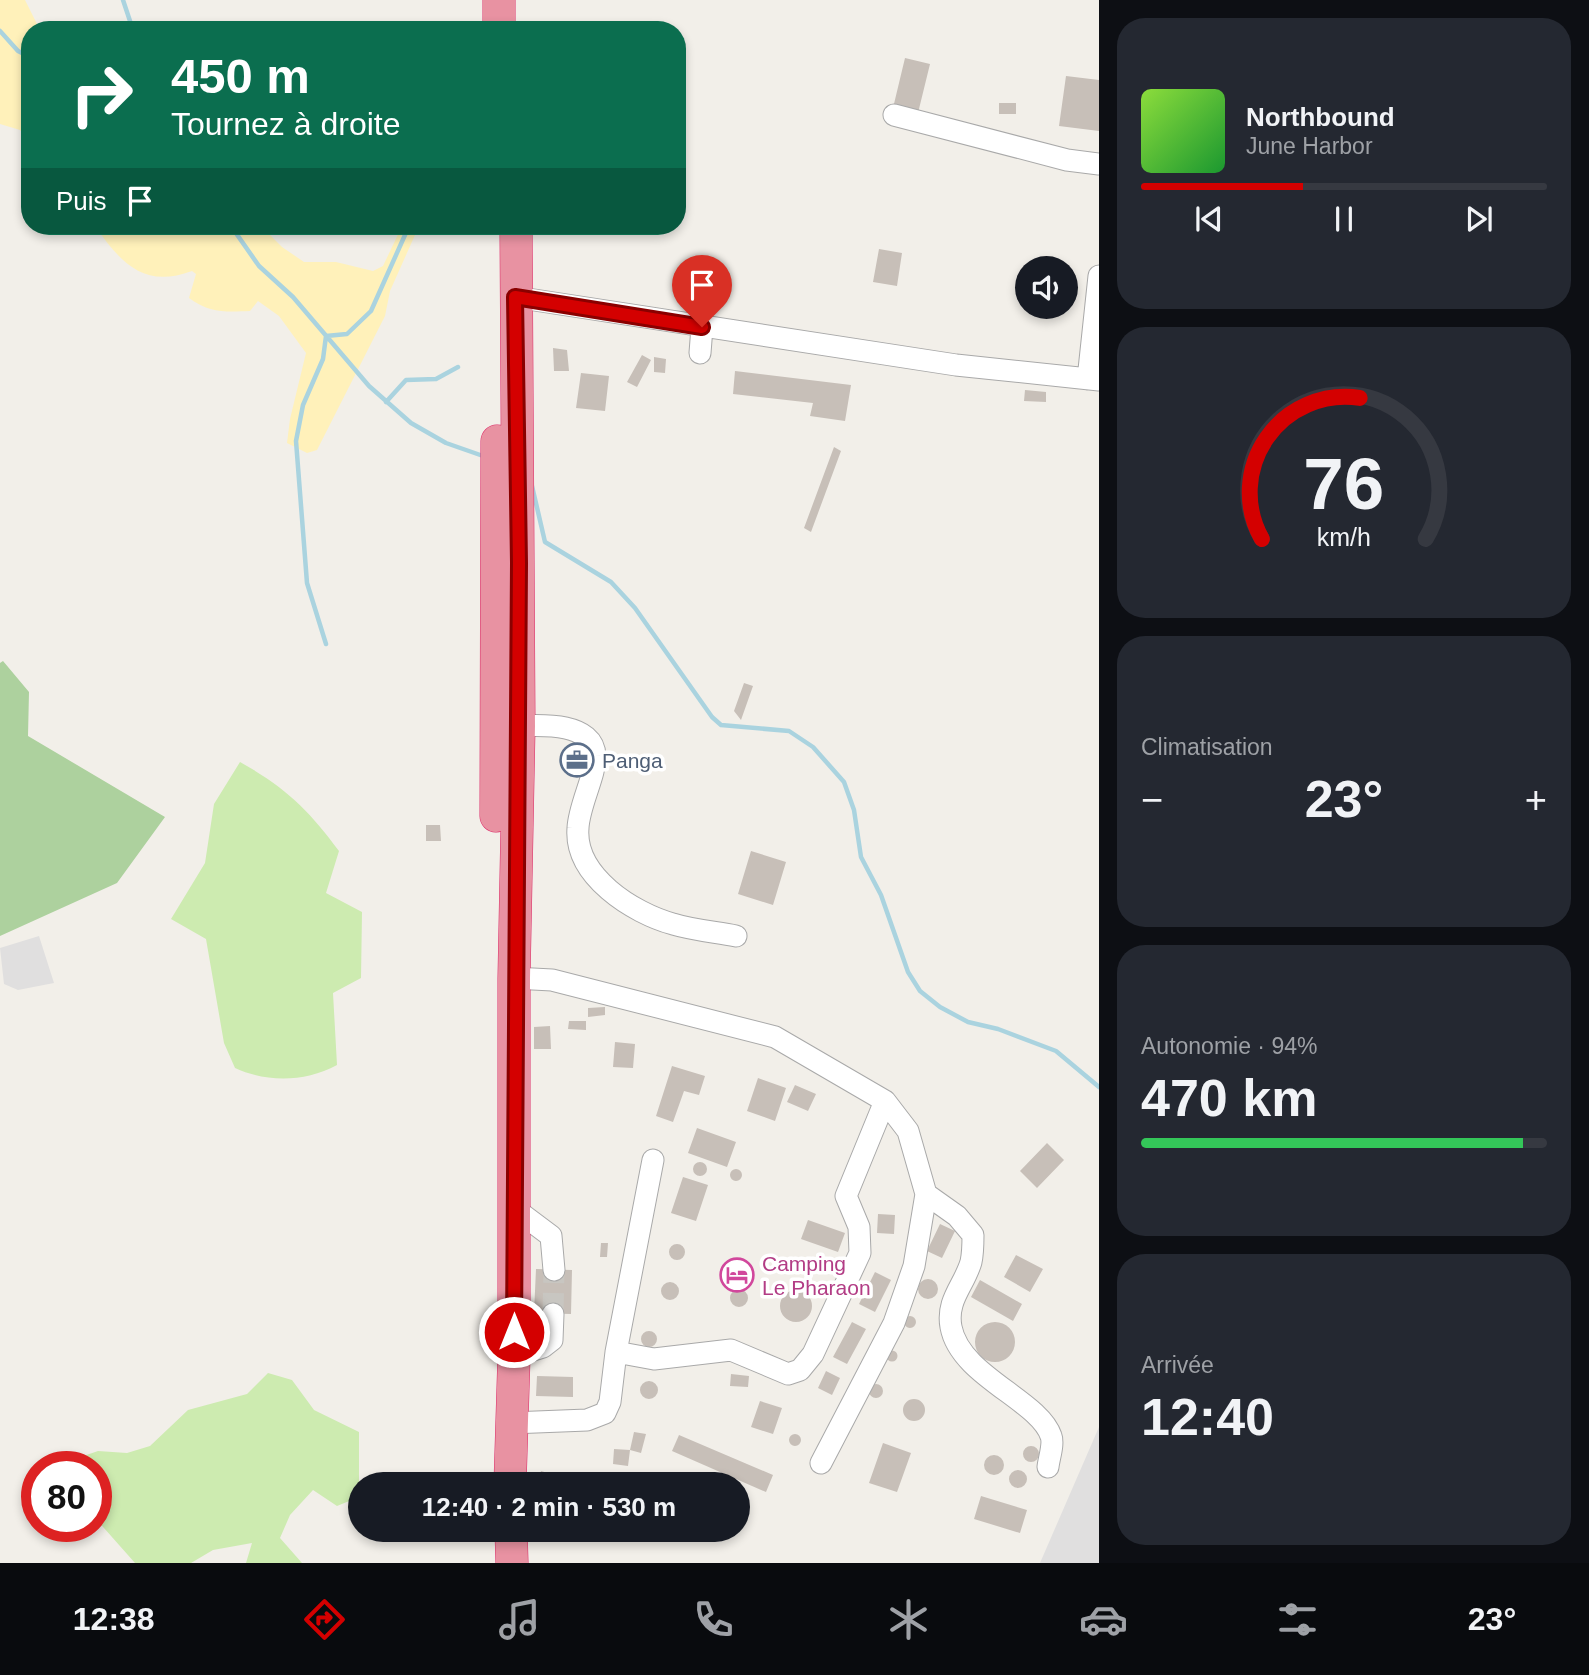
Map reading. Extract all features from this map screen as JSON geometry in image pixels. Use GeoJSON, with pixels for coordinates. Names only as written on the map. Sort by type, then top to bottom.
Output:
{"type":"FeatureCollection","features":[{"type":"Feature","properties":{"kind":"highway"},"geometry":{"type":"LineString","coordinates":[[499,0],[499,21]]}},
{"type":"Feature","properties":{"kind":"highway"},"geometry":{"type":"LineString","coordinates":[[519,0],[519,21]]}},
{"type":"Feature","properties":{"kind":"highway"},"geometry":{"type":"LineString","coordinates":[[493,1472],[498,235]]}},
{"type":"Feature","properties":{"kind":"highway"},"geometry":{"type":"LineString","coordinates":[[510,1472],[514,1356],[514,978],[519,726],[516,235]]}},
{"type":"Feature","properties":{"kind":"highway"},"geometry":{"type":"LineString","coordinates":[[492,1563],[493,1542]]}},
{"type":"Feature","properties":{"kind":"highway"},"geometry":{"type":"LineString","coordinates":[[511,1542],[512,1563]]}},
{"type":"Feature","properties":{"kind":"street"},"geometry":{"type":"LineString","coordinates":[[894,115],[1067,160],[1099,164]]}},
{"type":"Feature","properties":{"kind":"street"},"geometry":{"type":"LineString","coordinates":[[515,297],[956,365],[1093,379],[1099,276]]}},
{"type":"Feature","properties":{"kind":"street"},"geometry":{"type":"LineString","coordinates":[[700,353],[702,327]]}},
{"type":"Feature","properties":{"kind":"street"},"geometry":{"type":"LineString","coordinates":[[519,726],[546,725],[572,730],[586,737],[593,747],[593,770],[585,790],[577,830],[584,859],[600,882],[652,916],[673,925],[736,936]]}},
{"type":"Feature","properties":{"kind":"street"},"geometry":{"type":"LineString","coordinates":[[514,978],[552,980],[775,1037],[885,1101],[908,1131],[926,1194],[914,1266],[894,1323],[821,1463]]}},
{"type":"Feature","properties":{"kind":"street"},"geometry":{"type":"LineString","coordinates":[[616,1352],[654,1359],[731,1350],[788,1374],[800,1370],[813,1354],[860,1252],[859,1227],[846,1196],[885,1101]]}},
{"type":"Feature","properties":{"kind":"street"},"geometry":{"type":"LineString","coordinates":[[511,1423],[587,1420],[605,1413],[610,1402],[616,1352],[653,1160]]}},
{"type":"Feature","properties":{"kind":"street"},"geometry":{"type":"LineString","coordinates":[[926,1194],[957,1216],[973,1235],[971,1264],[950,1306],[951,1329],[962,1350],[988,1378],[1043,1422],[1052,1437],[1048,1467]]}},
{"type":"Feature","properties":{"kind":"street"},"geometry":{"type":"LineString","coordinates":[[515,1209],[551,1236],[554,1270]]}},
{"type":"Feature","properties":{"kind":"street"},"geometry":{"type":"LineString","coordinates":[[514,1356],[543,1348],[552,1340],[553,1314]]}},
{"type":"Feature","properties":{"kind":"shaded area"},"geometry":{"type":"Polygon","coordinates":[[[39,936],[54,983],[18,990],[4,984],[0,948],[39,936]]]}},
{"type":"Feature","properties":{"kind":"shaded area"},"geometry":{"type":"Polygon","coordinates":[[[1099,1427],[1099,1563],[1040,1563],[1099,1427]]]}},
{"type":"Feature","properties":{"kind":"green space"},"geometry":{"type":"Polygon","coordinates":[[[3,661],[29,692],[28,736],[165,817],[117,883],[0,936],[0,663],[3,661]]]}},
{"type":"Feature","properties":{"kind":"green space"},"geometry":{"type":"Polygon","coordinates":[[[240,762],[283,790],[328,836],[339,851],[326,893],[362,912],[361,978],[333,993],[337,1065],[312,1075],[273,1078],[235,1068],[224,1043],[206,939],[171,919],[205,863],[214,804],[240,762]]]}},
{"type":"Feature","properties":{"kind":"green space"},"geometry":{"type":"Polygon","coordinates":[[[268,1373],[292,1380],[314,1410],[359,1432],[359,1472],[348,1472],[348,1502],[337,1506],[313,1490],[290,1515],[280,1538],[302,1563],[246,1563],[252,1543],[213,1550],[191,1563],[135,1563],[112,1537],[112,1452],[127,1453],[150,1446],[188,1410],[247,1394],[268,1373]]]}},
{"type":"Feature","properties":{"kind":"sand"},"geometry":{"type":"Polygon","coordinates":[[[0,0],[25,0],[36,21],[21,21],[21,131],[0,124],[0,0]]]}},
{"type":"Feature","properties":{"kind":"sand"},"geometry":{"type":"Polygon","coordinates":[[[102,235],[270,235],[304,262],[336,262],[373,271],[383,266],[398,235],[415,235],[390,291],[385,316],[317,450],[307,453],[287,443],[306,353],[279,316],[258,301],[250,311],[210,309],[189,298],[196,274],[192,271],[160,277],[147,274],[135,269],[114,251],[102,235]]]}},
{"type":"Feature","properties":{"kind":"building"},"geometry":{"type":"Polygon","coordinates":[[[905,58],[930,64],[918,113],[893,108],[905,58]]]}},
{"type":"Feature","properties":{"kind":"building"},"geometry":{"type":"Polygon","coordinates":[[[1066,76],[1099,80],[1099,131],[1059,126],[1066,76]]]}},
{"type":"Feature","properties":{"kind":"building"},"geometry":{"type":"Polygon","coordinates":[[[999,103],[1016,103],[1016,114],[999,114],[999,103]]]}},
{"type":"Feature","properties":{"kind":"building"},"geometry":{"type":"Polygon","coordinates":[[[879,249],[902,253],[897,286],[873,282],[879,249]]]}},
{"type":"Feature","properties":{"kind":"building"},"geometry":{"type":"Polygon","coordinates":[[[553,348],[567,350],[569,371],[554,371],[553,348]]]}},
{"type":"Feature","properties":{"kind":"building"},"geometry":{"type":"Polygon","coordinates":[[[642,355],[651,360],[637,387],[627,382],[642,355]]]}},
{"type":"Feature","properties":{"kind":"building"},"geometry":{"type":"Polygon","coordinates":[[[654,357],[666,359],[665,373],[654,372],[654,357]]]}},
{"type":"Feature","properties":{"kind":"building"},"geometry":{"type":"Polygon","coordinates":[[[735,371],[851,385],[845,421],[810,416],[813,403],[733,394],[735,371]]]}},
{"type":"Feature","properties":{"kind":"building"},"geometry":{"type":"Polygon","coordinates":[[[581,373],[609,376],[605,411],[576,408],[581,373]]]}},
{"type":"Feature","properties":{"kind":"building"},"geometry":{"type":"Polygon","coordinates":[[[1025,390],[1046,392],[1046,402],[1024,401],[1025,390]]]}},
{"type":"Feature","properties":{"kind":"building"},"geometry":{"type":"Polygon","coordinates":[[[834,447],[841,451],[811,532],[804,528],[834,447]]]}},
{"type":"Feature","properties":{"kind":"building"},"geometry":{"type":"Polygon","coordinates":[[[744,683],[753,686],[741,720],[734,711],[744,683]]]}},
{"type":"Feature","properties":{"kind":"building"},"geometry":{"type":"Polygon","coordinates":[[[426,825],[440,825],[441,841],[426,841],[426,825]]]}},
{"type":"Feature","properties":{"kind":"building"},"geometry":{"type":"Polygon","coordinates":[[[751,851],[786,862],[773,905],[738,894],[751,851]]]}},
{"type":"Feature","properties":{"kind":"building"},"geometry":{"type":"Polygon","coordinates":[[[605,1007],[605,1015],[588,1017],[588,1008],[605,1007]]]}},
{"type":"Feature","properties":{"kind":"building"},"geometry":{"type":"Polygon","coordinates":[[[569,1021],[586,1021],[586,1030],[568,1029],[569,1021]]]}},
{"type":"Feature","properties":{"kind":"building"},"geometry":{"type":"Polygon","coordinates":[[[550,1026],[551,1049],[534,1049],[534,1027],[550,1026]]]}},
{"type":"Feature","properties":{"kind":"building"},"geometry":{"type":"Polygon","coordinates":[[[615,1042],[635,1044],[633,1068],[613,1067],[615,1042]]]}},
{"type":"Feature","properties":{"kind":"building"},"geometry":{"type":"Polygon","coordinates":[[[672,1066],[705,1076],[699,1095],[684,1091],[673,1122],[656,1116],[672,1066]]]}},
{"type":"Feature","properties":{"kind":"building"},"geometry":{"type":"Polygon","coordinates":[[[758,1078],[786,1088],[775,1121],[747,1111],[758,1078]]]}},
{"type":"Feature","properties":{"kind":"building"},"geometry":{"type":"Polygon","coordinates":[[[795,1085],[816,1094],[808,1111],[787,1102],[795,1085]]]}},
{"type":"Feature","properties":{"kind":"building"},"geometry":{"type":"Polygon","coordinates":[[[697,1128],[736,1142],[727,1167],[688,1153],[697,1128]]]}},
{"type":"Feature","properties":{"kind":"building"},"geometry":{"type":"Polygon","coordinates":[[[1047,1143],[1064,1160],[1037,1188],[1020,1171],[1047,1143]]]}},
{"type":"Feature","properties":{"kind":"building"},"geometry":{"type":"Polygon","coordinates":[[[700,1162],[705,1164],[705,1174],[700,1176],[695,1174],[693,1169],[695,1164],[700,1162]]]}},
{"type":"Feature","properties":{"kind":"building"},"geometry":{"type":"Polygon","coordinates":[[[736,1169],[742,1175],[736,1181],[730,1175],[736,1169]]]}},
{"type":"Feature","properties":{"kind":"building"},"geometry":{"type":"Polygon","coordinates":[[[683,1177],[708,1185],[696,1221],[671,1213],[683,1177]]]}},
{"type":"Feature","properties":{"kind":"building"},"geometry":{"type":"Polygon","coordinates":[[[878,1214],[895,1215],[894,1234],[877,1233],[878,1214]]]}},
{"type":"Feature","properties":{"kind":"building"},"geometry":{"type":"Polygon","coordinates":[[[808,1220],[845,1233],[838,1252],[801,1239],[808,1220]]]}},
{"type":"Feature","properties":{"kind":"building"},"geometry":{"type":"Polygon","coordinates":[[[940,1224],[955,1231],[942,1258],[927,1251],[940,1224]]]}},
{"type":"Feature","properties":{"kind":"building"},"geometry":{"type":"Polygon","coordinates":[[[601,1243],[608,1243],[607,1257],[600,1257],[601,1243]]]}},
{"type":"Feature","properties":{"kind":"building"},"geometry":{"type":"Polygon","coordinates":[[[677,1244],[683,1246],[683,1258],[677,1260],[671,1258],[669,1252],[671,1246],[677,1244]]]}},
{"type":"Feature","properties":{"kind":"building"},"geometry":{"type":"Polygon","coordinates":[[[1016,1255],[1043,1269],[1030,1292],[1004,1277],[1016,1255]]]}},
{"type":"Feature","properties":{"kind":"building"},"geometry":{"type":"Polygon","coordinates":[[[536,1269],[572,1270],[571,1314],[534,1313],[536,1269]]]}},
{"type":"Feature","properties":{"kind":"building"},"geometry":{"type":"Polygon","coordinates":[[[875,1272],[891,1280],[875,1312],[859,1304],[875,1272]]]}},
{"type":"Feature","properties":{"kind":"building"},"geometry":{"type":"Polygon","coordinates":[[[928,1279],[935,1282],[938,1289],[935,1296],[928,1299],[921,1296],[918,1289],[921,1282],[928,1279]]]}},
{"type":"Feature","properties":{"kind":"building"},"geometry":{"type":"Polygon","coordinates":[[[980,1280],[1022,1304],[1013,1321],[971,1297],[980,1280]]]}},
{"type":"Feature","properties":{"kind":"building"},"geometry":{"type":"Polygon","coordinates":[[[670,1282],[676,1285],[679,1291],[676,1297],[670,1300],[664,1297],[661,1291],[664,1285],[670,1282]]]}},
{"type":"Feature","properties":{"kind":"building"},"geometry":{"type":"Polygon","coordinates":[[[739,1289],[745,1292],[748,1298],[745,1304],[739,1307],[733,1304],[730,1298],[733,1292],[739,1289]]]}},
{"type":"Feature","properties":{"kind":"building"},"geometry":{"type":"Polygon","coordinates":[[[796,1290],[807,1295],[812,1306],[807,1317],[796,1322],[785,1317],[780,1306],[785,1295],[796,1290]]]}},
{"type":"Feature","properties":{"kind":"building"},"geometry":{"type":"Polygon","coordinates":[[[910,1316],[916,1322],[910,1328],[904,1322],[910,1316]]]}},
{"type":"Feature","properties":{"kind":"building"},"geometry":{"type":"Polygon","coordinates":[[[852,1322],[866,1329],[847,1364],[833,1357],[852,1322]]]}},
{"type":"Feature","properties":{"kind":"building"},"geometry":{"type":"Polygon","coordinates":[[[995,1322],[1009,1328],[1015,1342],[1009,1356],[995,1362],[981,1356],[975,1342],[981,1328],[995,1322]]]}},
{"type":"Feature","properties":{"kind":"building"},"geometry":{"type":"Polygon","coordinates":[[[649,1331],[657,1339],[649,1347],[641,1339],[649,1331]]]}},
{"type":"Feature","properties":{"kind":"building"},"geometry":{"type":"Polygon","coordinates":[[[892,1350],[898,1356],[892,1362],[886,1356],[892,1350]]]}},
{"type":"Feature","properties":{"kind":"building"},"geometry":{"type":"Polygon","coordinates":[[[826,1371],[840,1378],[832,1395],[818,1388],[826,1371]]]}},
{"type":"Feature","properties":{"kind":"building"},"geometry":{"type":"Polygon","coordinates":[[[731,1374],[749,1376],[748,1387],[730,1386],[731,1374]]]}},
{"type":"Feature","properties":{"kind":"building"},"geometry":{"type":"Polygon","coordinates":[[[537,1376],[573,1377],[573,1397],[536,1396],[537,1376]]]}},
{"type":"Feature","properties":{"kind":"building"},"geometry":{"type":"Polygon","coordinates":[[[649,1381],[655,1384],[658,1390],[655,1396],[649,1399],[643,1396],[640,1390],[643,1384],[649,1381]]]}},
{"type":"Feature","properties":{"kind":"building"},"geometry":{"type":"Polygon","coordinates":[[[873,1384],[879,1384],[883,1391],[879,1398],[873,1398],[869,1394],[869,1388],[873,1384]]]}},
{"type":"Feature","properties":{"kind":"building"},"geometry":{"type":"Polygon","coordinates":[[[914,1399],[924,1406],[925,1410],[918,1420],[914,1421],[904,1414],[903,1410],[910,1400],[914,1399]]]}},
{"type":"Feature","properties":{"kind":"building"},"geometry":{"type":"Polygon","coordinates":[[[760,1401],[782,1408],[773,1434],[751,1427],[760,1401]]]}},
{"type":"Feature","properties":{"kind":"building"},"geometry":{"type":"Polygon","coordinates":[[[634,1432],[646,1434],[641,1453],[630,1450],[634,1432]]]}},
{"type":"Feature","properties":{"kind":"building"},"geometry":{"type":"Polygon","coordinates":[[[679,1435],[773,1475],[766,1492],[750,1485],[750,1472],[720,1472],[672,1451],[679,1435]]]}},
{"type":"Feature","properties":{"kind":"building"},"geometry":{"type":"Polygon","coordinates":[[[790,1435],[800,1435],[800,1445],[790,1445],[790,1435]]]}},
{"type":"Feature","properties":{"kind":"building"},"geometry":{"type":"Polygon","coordinates":[[[883,1443],[911,1453],[897,1492],[869,1483],[883,1443]]]}},
{"type":"Feature","properties":{"kind":"building"},"geometry":{"type":"Polygon","coordinates":[[[1028,1446],[1034,1446],[1039,1454],[1037,1460],[1028,1462],[1023,1457],[1023,1451],[1028,1446]]]}},
{"type":"Feature","properties":{"kind":"building"},"geometry":{"type":"Polygon","coordinates":[[[614,1449],[630,1450],[628,1466],[613,1464],[614,1449]]]}},
{"type":"Feature","properties":{"kind":"building"},"geometry":{"type":"Polygon","coordinates":[[[994,1455],[1001,1458],[1004,1465],[1001,1472],[994,1475],[987,1472],[984,1465],[987,1458],[994,1455]]]}},
{"type":"Feature","properties":{"kind":"building"},"geometry":{"type":"Polygon","coordinates":[[[1014,1470],[1022,1470],[1027,1479],[1025,1486],[1014,1488],[1009,1483],[1009,1475],[1014,1470]]]}},
{"type":"Feature","properties":{"kind":"building"},"geometry":{"type":"Polygon","coordinates":[[[981,1496],[1027,1510],[1020,1533],[974,1519],[981,1496]]]}},
{"type":"Feature","properties":{"kind":"waterway"},"geometry":{"type":"LineString","coordinates":[[123,0],[130,21]]}},
{"type":"Feature","properties":{"kind":"waterway"},"geometry":{"type":"LineString","coordinates":[[0,31],[21,52]]}},
{"type":"Feature","properties":{"kind":"waterway"},"geometry":{"type":"LineString","coordinates":[[237,235],[259,266],[293,297],[369,386],[411,423],[446,443],[486,457]]}},
{"type":"Feature","properties":{"kind":"waterway"},"geometry":{"type":"LineString","coordinates":[[326,644],[307,583],[296,441],[303,405],[323,359],[326,336],[347,334],[371,311],[405,235]]}},
{"type":"Feature","properties":{"kind":"waterway"},"geometry":{"type":"LineString","coordinates":[[386,402],[406,380],[436,379],[458,367]]}},
{"type":"Feature","properties":{"kind":"waterway"},"geometry":{"type":"LineString","coordinates":[[532,486],[545,542],[611,582],[635,608],[712,717],[721,725],[789,731],[813,747],[844,782],[854,810],[861,857],[881,895],[908,972],[920,991],[940,1007],[968,1022],[998,1029],[1056,1051],[1099,1087]]}},
{"type":"Feature","properties":{"kind":"tunnel"},"geometry":{"type":"LineString","coordinates":[[553,1314],[554,1270]]}},
{"type":"Feature","properties":{"kind":"place","name":"Panga"},"geometry":{"type":"Point","coordinates":[577,760]}},
{"type":"Feature","properties":{"kind":"place","name":"Camping Le Pharaon"},"geometry":{"type":"Point","coordinates":[737,1275]}},
{"type":"Feature","properties":{"kind":"route"},"geometry":{"type":"LineString","coordinates":[[514,1332],[514,978],[519,726],[519,482],[515,297],[702,327]]}}]}
